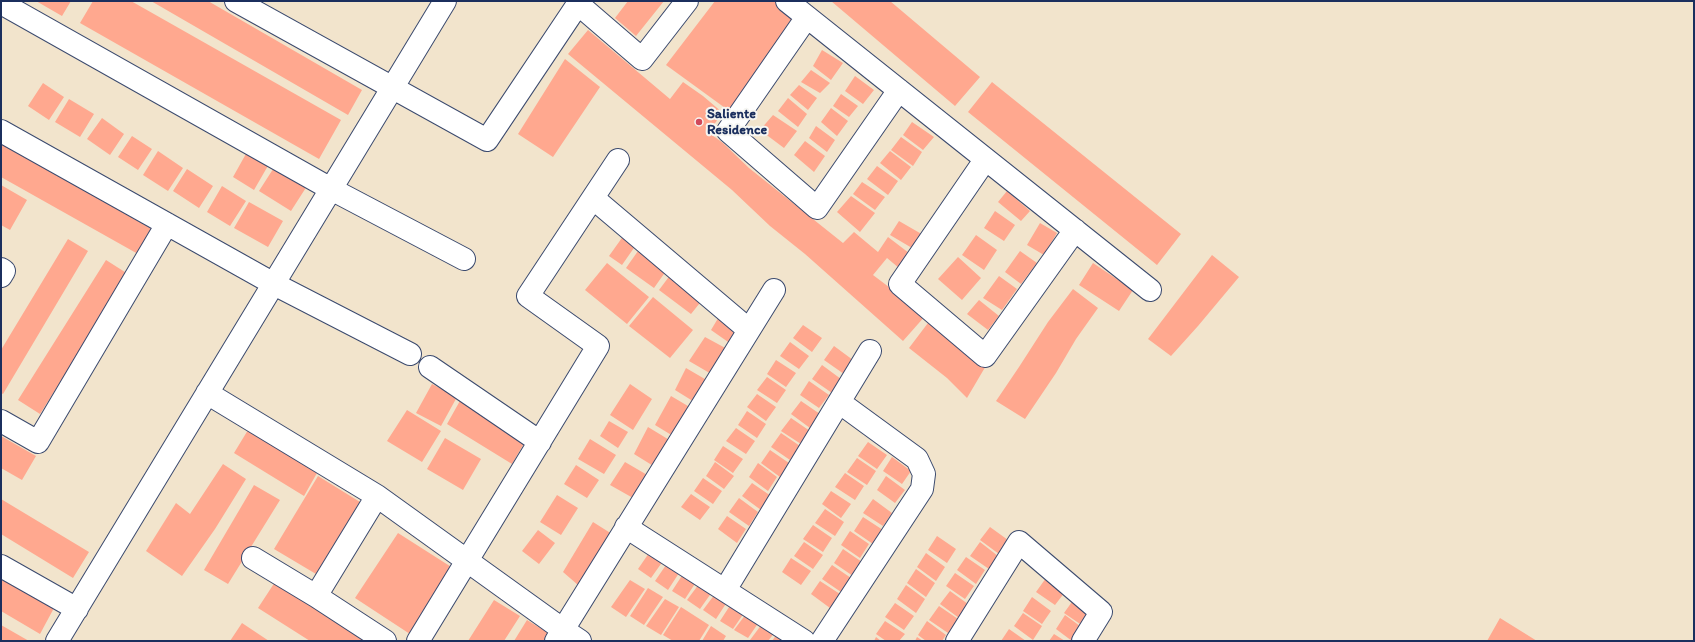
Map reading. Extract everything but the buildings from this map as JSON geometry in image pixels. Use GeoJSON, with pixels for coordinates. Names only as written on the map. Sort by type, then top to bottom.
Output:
{"type":"FeatureCollection","features":[{"type":"Feature","properties":{"kind":"street"},"geometry":{"type":"LineString","coordinates":[[236,1],[487,140],[578,4],[642,59],[687,1]]}},
{"type":"Feature","properties":{"kind":"street"},"geometry":{"type":"LineString","coordinates":[[57,641],[445,1]]}},
{"type":"Feature","properties":{"kind":"street"},"geometry":{"type":"LineString","coordinates":[[787,1],[1150,290]]}},
{"type":"Feature","properties":{"kind":"street"},"geometry":{"type":"LineString","coordinates":[[1,3],[331,189],[464,259]]}},
{"type":"Feature","properties":{"kind":"street"},"geometry":{"type":"LineString","coordinates":[[807,17],[728,131],[817,208],[899,90]]}},
{"type":"Feature","properties":{"kind":"street"},"geometry":{"type":"LineString","coordinates":[[1,131],[274,284],[410,354]]}},
{"type":"Feature","properties":{"kind":"street"},"geometry":{"type":"LineString","coordinates":[[418,641],[598,346],[528,296],[618,160]]}},
{"type":"Feature","properties":{"kind":"street"},"geometry":{"type":"LineString","coordinates":[[985,160],[900,284],[985,356],[1075,230]]}},
{"type":"Feature","properties":{"kind":"street"},"geometry":{"type":"LineString","coordinates":[[593,198],[749,330]]}},
{"type":"Feature","properties":{"kind":"street"},"geometry":{"type":"LineString","coordinates":[[1,421],[38,442],[167,224]]}},
{"type":"Feature","properties":{"kind":"street"},"geometry":{"type":"LineString","coordinates":[[1,269],[4,270],[1,276]]}},
{"type":"Feature","properties":{"kind":"street"},"geometry":{"type":"LineString","coordinates":[[559,635],[774,290]]}},
{"type":"Feature","properties":{"kind":"street"},"geometry":{"type":"LineString","coordinates":[[725,590],[870,351]]}},
{"type":"Feature","properties":{"kind":"street"},"geometry":{"type":"LineString","coordinates":[[430,368],[540,442]]}},
{"type":"Feature","properties":{"kind":"street"},"geometry":{"type":"LineString","coordinates":[[207,394],[377,496],[467,561],[559,635],[580,641]]}},
{"type":"Feature","properties":{"kind":"street"},"geometry":{"type":"LineString","coordinates":[[822,641],[922,489],[924,474],[917,459],[838,402]]}},
{"type":"Feature","properties":{"kind":"street"},"geometry":{"type":"LineString","coordinates":[[316,596],[377,496]]}},
{"type":"Feature","properties":{"kind":"street"},"geometry":{"type":"LineString","coordinates":[[626,527],[804,641]]}},
{"type":"Feature","properties":{"kind":"street"},"geometry":{"type":"LineString","coordinates":[[957,641],[1019,542],[1101,612],[1082,641]]}},
{"type":"Feature","properties":{"kind":"street"},"geometry":{"type":"LineString","coordinates":[[253,558],[316,596],[385,641]]}},
{"type":"Feature","properties":{"kind":"street"},"geometry":{"type":"LineString","coordinates":[[1,566],[77,609]]}},
{"type":"Feature","properties":{"kind":"place","name":"Saliente Residence"},"geometry":{"type":"Point","coordinates":[699,122]}}]}
